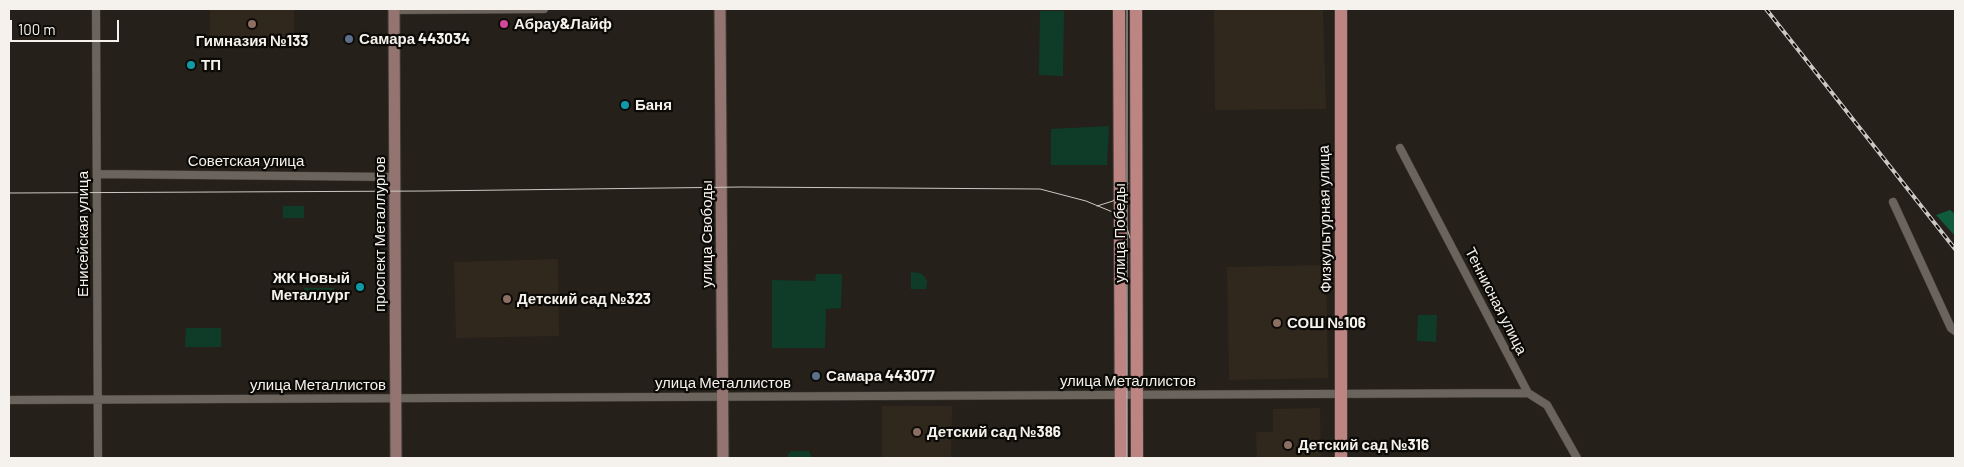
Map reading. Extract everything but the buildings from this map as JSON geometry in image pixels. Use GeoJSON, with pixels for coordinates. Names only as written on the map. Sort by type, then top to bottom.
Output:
{"type":"FeatureCollection","features":[{"type":"Feature","properties":{"kind":"main road","name":"улица Победы"},"geometry":{"type":"LineString","coordinates":[[1119,9],[1121,458]]}},
{"type":"Feature","properties":{"kind":"main road","name":"улица Победы"},"geometry":{"type":"LineString","coordinates":[[1136,9],[1136,458]]}},
{"type":"Feature","properties":{"kind":"main road","name":"Физкультурная улица"},"geometry":{"type":"LineString","coordinates":[[1341,9],[1341,458]]}},
{"type":"Feature","properties":{"kind":"street","name":"Енисейская улица"},"geometry":{"type":"LineString","coordinates":[[96,9],[98,458]]}},
{"type":"Feature","properties":{"kind":"street"},"geometry":{"type":"LineString","coordinates":[[394,9],[544,9]]}},
{"type":"Feature","properties":{"kind":"street","name":"проспект Металлургов"},"geometry":{"type":"LineString","coordinates":[[394,9],[396,458]]}},
{"type":"Feature","properties":{"kind":"street","name":"улица Свободы"},"geometry":{"type":"LineString","coordinates":[[720,9],[723,458]]}},
{"type":"Feature","properties":{"kind":"street","name":"Теннисная улица"},"geometry":{"type":"LineString","coordinates":[[1400,148],[1528,393],[1547,405],[1577,458]]}},
{"type":"Feature","properties":{"kind":"street","name":"Советская улица"},"geometry":{"type":"LineString","coordinates":[[97,174],[395,177]]}},
{"type":"Feature","properties":{"kind":"street"},"geometry":{"type":"LineString","coordinates":[[1892,202],[1951,328],[1955,331]]}},
{"type":"Feature","properties":{"kind":"street","name":"улица Металлистов"},"geometry":{"type":"LineString","coordinates":[[9,400],[1528,393]]}},
{"type":"Feature","properties":{"kind":"shaded area","name":"Гимназия №133"},"geometry":{"type":"Polygon","coordinates":[[[210,9],[294,9],[294,40],[210,39],[210,9]]]}},
{"type":"Feature","properties":{"kind":"shaded area"},"geometry":{"type":"Polygon","coordinates":[[[1214,9],[1323,9],[1326,109],[1215,110],[1214,9]]]}},
{"type":"Feature","properties":{"kind":"shaded area","name":"Детский сад №323"},"geometry":{"type":"Polygon","coordinates":[[[558,259],[559,336],[456,338],[454,262],[558,259]]]}},
{"type":"Feature","properties":{"kind":"shaded area","name":"СОШ №106"},"geometry":{"type":"Polygon","coordinates":[[[1326,265],[1328,378],[1229,380],[1227,267],[1326,265]]]}},
{"type":"Feature","properties":{"kind":"shaded area","name":"Детский сад №386"},"geometry":{"type":"Polygon","coordinates":[[[882,406],[952,406],[951,458],[882,458],[882,406]]]}},
{"type":"Feature","properties":{"kind":"shaded area","name":"Детский сад №316"},"geometry":{"type":"Polygon","coordinates":[[[1320,408],[1321,458],[1257,458],[1256,432],[1273,432],[1273,409],[1320,408]]]}},
{"type":"Feature","properties":{"kind":"green space"},"geometry":{"type":"Polygon","coordinates":[[[1040,11],[1064,11],[1063,76],[1039,75],[1040,11]]]}},
{"type":"Feature","properties":{"kind":"green space"},"geometry":{"type":"Polygon","coordinates":[[[1109,126],[1107,165],[1051,165],[1051,129],[1109,126]]]}},
{"type":"Feature","properties":{"kind":"green space"},"geometry":{"type":"Polygon","coordinates":[[[283,206],[304,206],[304,218],[283,218],[283,206]]]}},
{"type":"Feature","properties":{"kind":"green space"},"geometry":{"type":"Polygon","coordinates":[[[1950,210],[1955,214],[1955,236],[1936,215],[1950,210]]]}},
{"type":"Feature","properties":{"kind":"green space"},"geometry":{"type":"Polygon","coordinates":[[[911,272],[920,273],[924,276],[927,281],[926,289],[911,289],[911,272]]]}},
{"type":"Feature","properties":{"kind":"green space"},"geometry":{"type":"Polygon","coordinates":[[[816,274],[842,274],[841,308],[826,309],[825,348],[772,348],[772,280],[815,281],[816,274]]]}},
{"type":"Feature","properties":{"kind":"green space"},"geometry":{"type":"Polygon","coordinates":[[[304,288],[334,288],[334,301],[303,301],[304,288]]]}},
{"type":"Feature","properties":{"kind":"green space"},"geometry":{"type":"Polygon","coordinates":[[[1418,315],[1437,315],[1436,342],[1417,341],[1418,315]]]}},
{"type":"Feature","properties":{"kind":"green space"},"geometry":{"type":"Polygon","coordinates":[[[186,328],[221,328],[221,347],[185,347],[186,328]]]}},
{"type":"Feature","properties":{"kind":"green space"},"geometry":{"type":"Polygon","coordinates":[[[791,451],[809,451],[812,458],[788,458],[788,454],[791,451]]]}},
{"type":"Feature","properties":{"kind":"tram line"},"geometry":{"type":"LineString","coordinates":[[1127,9],[1127,458]]}},
{"type":"Feature","properties":{"kind":"tram line"},"geometry":{"type":"LineString","coordinates":[[1097,206],[1113,201],[1128,184]]}},
{"type":"Feature","properties":{"kind":"tram line"},"geometry":{"type":"LineString","coordinates":[[9,193],[742,187],[1040,189],[1086,201],[1115,213],[1127,228],[1130,238]]}},
{"type":"Feature","properties":{"kind":"railway"},"geometry":{"type":"LineString","coordinates":[[1766,9],[1955,249]]}},
{"type":"Feature","properties":{"kind":"place","name":"Гимназия №133"},"geometry":{"type":"Point","coordinates":[252,24]}},
{"type":"Feature","properties":{"kind":"place","name":"Абрау&Лайф"},"geometry":{"type":"Point","coordinates":[504,24]}},
{"type":"Feature","properties":{"kind":"place","name":"Самара 443034"},"geometry":{"type":"Point","coordinates":[349,39]}},
{"type":"Feature","properties":{"kind":"place","name":"ТП"},"geometry":{"type":"Point","coordinates":[191,65]}},
{"type":"Feature","properties":{"kind":"place","name":"Баня"},"geometry":{"type":"Point","coordinates":[625,105]}},
{"type":"Feature","properties":{"kind":"place","name":"ЖК Новый Металлург"},"geometry":{"type":"Point","coordinates":[360,287]}},
{"type":"Feature","properties":{"kind":"place","name":"Детский сад №323"},"geometry":{"type":"Point","coordinates":[507,299]}},
{"type":"Feature","properties":{"kind":"place","name":"СОШ №106"},"geometry":{"type":"Point","coordinates":[1277,323]}},
{"type":"Feature","properties":{"kind":"place","name":"Самара 443077"},"geometry":{"type":"Point","coordinates":[816,376]}},
{"type":"Feature","properties":{"kind":"place","name":"Детский сад №386"},"geometry":{"type":"Point","coordinates":[917,432]}},
{"type":"Feature","properties":{"kind":"place","name":"Детский сад №316"},"geometry":{"type":"Point","coordinates":[1288,445]}}]}
